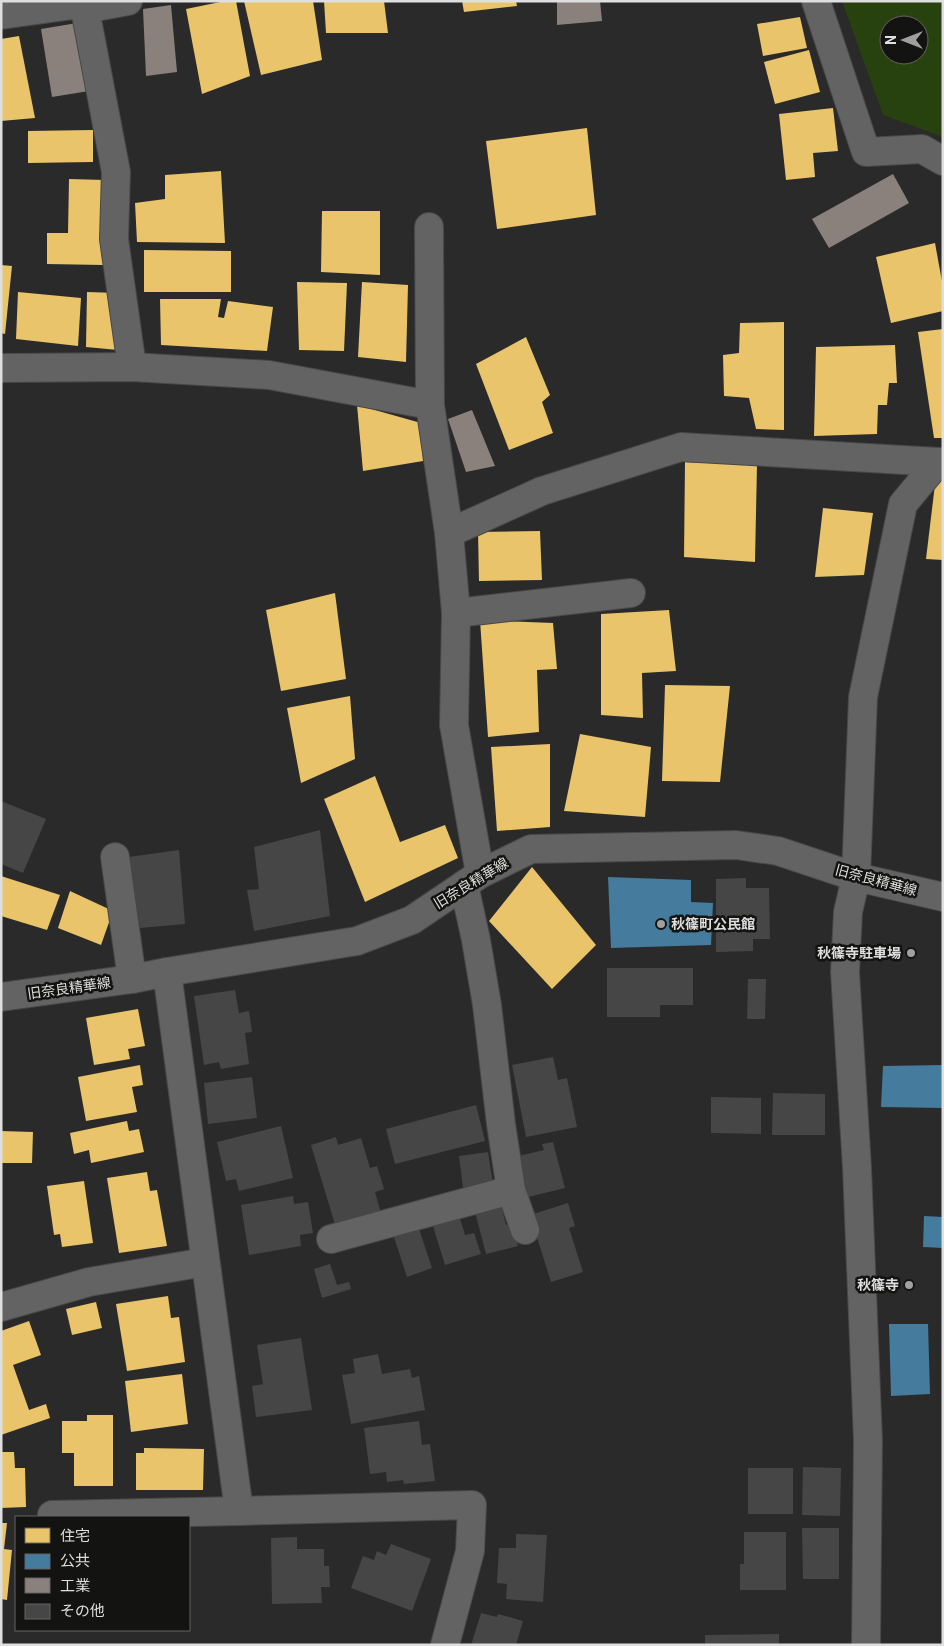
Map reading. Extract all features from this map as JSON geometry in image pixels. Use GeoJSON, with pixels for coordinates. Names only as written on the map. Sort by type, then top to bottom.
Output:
{"type":"FeatureCollection","features":[{"type":"Feature","properties":{"kind":"street"},"geometry":{"type":"LineString","coordinates":[[1,15],[77,5],[128,1]]}},
{"type":"Feature","properties":{"kind":"street"},"geometry":{"type":"LineString","coordinates":[[816,1],[866,152],[922,149],[943,160]]}},
{"type":"Feature","properties":{"kind":"street"},"geometry":{"type":"LineString","coordinates":[[77,5],[116,172],[114,239],[132,367]]}},
{"type":"Feature","properties":{"kind":"street"},"geometry":{"type":"LineString","coordinates":[[429,228],[430,405],[449,533],[456,613],[454,725],[472,880],[476,940],[487,1005],[510,1190],[525,1230]]}},
{"type":"Feature","properties":{"kind":"street"},"geometry":{"type":"LineString","coordinates":[[1,368],[132,367],[269,375],[430,405]]}},
{"type":"Feature","properties":{"kind":"street"},"geometry":{"type":"LineString","coordinates":[[449,533],[542,491],[682,447],[940,462]]}},
{"type":"Feature","properties":{"kind":"street"},"geometry":{"type":"LineString","coordinates":[[866,1645],[868,1441],[857,1168],[845,972],[848,912],[856,877],[863,697],[903,504],[940,462]]}},
{"type":"Feature","properties":{"kind":"street"},"geometry":{"type":"LineString","coordinates":[[456,613],[631,593]]}},
{"type":"Feature","properties":{"kind":"street","name":"旧奈良精華線"},"geometry":{"type":"LineString","coordinates":[[1,998],[132,979],[357,941],[412,920],[472,880],[531,849],[736,845],[778,850],[856,877],[943,897]]}},
{"type":"Feature","properties":{"kind":"street"},"geometry":{"type":"LineString","coordinates":[[114,857],[132,979]]}},
{"type":"Feature","properties":{"kind":"street"},"geometry":{"type":"LineString","coordinates":[[167,972],[239,1511]]}},
{"type":"Feature","properties":{"kind":"street"},"geometry":{"type":"LineString","coordinates":[[331,1239],[510,1190]]}},
{"type":"Feature","properties":{"kind":"street"},"geometry":{"type":"LineString","coordinates":[[1,1308],[89,1282],[205,1262]]}},
{"type":"Feature","properties":{"kind":"street"},"geometry":{"type":"LineString","coordinates":[[52,1515],[472,1505],[470,1551],[445,1645]]}},
{"type":"Feature","properties":{"kind":"green space"},"geometry":{"type":"Polygon","coordinates":[[[842,1],[943,1],[943,137],[883,115],[842,1]]]}},
{"type":"Feature","properties":{"kind":"building: 住宅"},"geometry":{"type":"Polygon","coordinates":[[[225,1],[236,1],[250,76],[202,94],[186,9],[225,1]]]}},
{"type":"Feature","properties":{"kind":"building: 住宅"},"geometry":{"type":"Polygon","coordinates":[[[244,1],[313,1],[322,60],[261,75],[244,1]]]}},
{"type":"Feature","properties":{"kind":"building: 住宅"},"geometry":{"type":"Polygon","coordinates":[[[324,1],[384,1],[388,33],[326,33],[324,1]]]}},
{"type":"Feature","properties":{"kind":"building: 住宅"},"geometry":{"type":"Polygon","coordinates":[[[462,1],[516,1],[517,6],[464,12],[462,1]]]}},
{"type":"Feature","properties":{"kind":"building: 住宅"},"geometry":{"type":"Polygon","coordinates":[[[800,17],[807,48],[763,56],[757,24],[800,17]]]}},
{"type":"Feature","properties":{"kind":"building: 住宅"},"geometry":{"type":"Polygon","coordinates":[[[19,36],[35,118],[1,121],[1,39],[19,36]]]}},
{"type":"Feature","properties":{"kind":"building: 住宅"},"geometry":{"type":"Polygon","coordinates":[[[809,50],[820,92],[775,104],[764,62],[809,50]]]}},
{"type":"Feature","properties":{"kind":"building: 住宅"},"geometry":{"type":"Polygon","coordinates":[[[833,108],[838,151],[813,153],[815,177],[786,180],[779,114],[833,108]]]}},
{"type":"Feature","properties":{"kind":"building: 住宅"},"geometry":{"type":"Polygon","coordinates":[[[587,128],[596,215],[497,229],[486,141],[587,128]]]}},
{"type":"Feature","properties":{"kind":"building: 住宅"},"geometry":{"type":"Polygon","coordinates":[[[93,130],[93,162],[28,163],[28,131],[93,130]]]}},
{"type":"Feature","properties":{"kind":"building: 住宅"},"geometry":{"type":"Polygon","coordinates":[[[221,171],[225,243],[137,242],[135,203],[165,199],[165,175],[221,171]]]}},
{"type":"Feature","properties":{"kind":"building: 住宅"},"geometry":{"type":"Polygon","coordinates":[[[69,179],[105,180],[103,265],[47,264],[47,233],[68,233],[69,179]]]}},
{"type":"Feature","properties":{"kind":"building: 住宅"},"geometry":{"type":"Polygon","coordinates":[[[322,211],[380,211],[380,275],[321,272],[322,211]]]}},
{"type":"Feature","properties":{"kind":"building: 住宅"},"geometry":{"type":"Polygon","coordinates":[[[935,243],[943,287],[943,311],[891,323],[876,257],[935,243]]]}},
{"type":"Feature","properties":{"kind":"building: 住宅"},"geometry":{"type":"Polygon","coordinates":[[[144,250],[231,251],[231,292],[144,292],[144,250]]]}},
{"type":"Feature","properties":{"kind":"building: 住宅"},"geometry":{"type":"Polygon","coordinates":[[[1,265],[12,266],[5,334],[1,333],[1,265]]]}},
{"type":"Feature","properties":{"kind":"building: 住宅"},"geometry":{"type":"Polygon","coordinates":[[[297,282],[347,283],[344,351],[299,350],[297,282]]]}},
{"type":"Feature","properties":{"kind":"building: 住宅"},"geometry":{"type":"Polygon","coordinates":[[[362,282],[408,285],[406,362],[358,357],[362,282]]]}},
{"type":"Feature","properties":{"kind":"building: 住宅"},"geometry":{"type":"Polygon","coordinates":[[[18,292],[81,298],[78,346],[16,339],[18,292]]]}},
{"type":"Feature","properties":{"kind":"building: 住宅"},"geometry":{"type":"Polygon","coordinates":[[[87,292],[118,293],[118,350],[86,347],[87,292]]]}},
{"type":"Feature","properties":{"kind":"building: 住宅"},"geometry":{"type":"Polygon","coordinates":[[[160,299],[221,299],[218,317],[224,318],[228,301],[273,307],[267,351],[161,345],[160,299]]]}},
{"type":"Feature","properties":{"kind":"building: 住宅"},"geometry":{"type":"Polygon","coordinates":[[[784,322],[784,430],[756,429],[749,398],[724,396],[723,355],[739,353],[740,323],[784,322]]]}},
{"type":"Feature","properties":{"kind":"building: 住宅"},"geometry":{"type":"Polygon","coordinates":[[[943,329],[943,438],[934,438],[918,332],[943,329]]]}},
{"type":"Feature","properties":{"kind":"building: 住宅"},"geometry":{"type":"Polygon","coordinates":[[[526,337],[550,395],[542,402],[553,433],[509,450],[476,364],[526,337]]]}},
{"type":"Feature","properties":{"kind":"building: 住宅"},"geometry":{"type":"Polygon","coordinates":[[[895,345],[897,383],[889,383],[887,405],[878,405],[877,434],[814,436],[816,347],[895,345]]]}},
{"type":"Feature","properties":{"kind":"building: 住宅"},"geometry":{"type":"Polygon","coordinates":[[[357,405],[421,423],[423,461],[363,471],[357,405]]]}},
{"type":"Feature","properties":{"kind":"building: 住宅"},"geometry":{"type":"Polygon","coordinates":[[[685,462],[757,465],[755,562],[684,557],[685,462]]]}},
{"type":"Feature","properties":{"kind":"building: 住宅"},"geometry":{"type":"Polygon","coordinates":[[[936,476],[943,477],[943,560],[926,559],[936,476]]]}},
{"type":"Feature","properties":{"kind":"building: 住宅"},"geometry":{"type":"Polygon","coordinates":[[[823,508],[873,513],[864,575],[815,577],[823,508]]]}},
{"type":"Feature","properties":{"kind":"building: 住宅"},"geometry":{"type":"Polygon","coordinates":[[[540,531],[542,580],[479,581],[478,532],[540,531]]]}},
{"type":"Feature","properties":{"kind":"building: 住宅"},"geometry":{"type":"Polygon","coordinates":[[[335,593],[346,679],[281,691],[266,610],[335,593]]]}},
{"type":"Feature","properties":{"kind":"building: 住宅"},"geometry":{"type":"Polygon","coordinates":[[[669,610],[676,671],[642,673],[643,718],[601,715],[601,614],[669,610]]]}},
{"type":"Feature","properties":{"kind":"building: 住宅"},"geometry":{"type":"Polygon","coordinates":[[[480,620],[553,623],[557,669],[537,670],[539,732],[488,737],[480,620]]]}},
{"type":"Feature","properties":{"kind":"building: 住宅"},"geometry":{"type":"Polygon","coordinates":[[[665,685],[730,686],[720,782],[662,781],[665,685]]]}},
{"type":"Feature","properties":{"kind":"building: 住宅"},"geometry":{"type":"Polygon","coordinates":[[[350,696],[355,759],[301,783],[287,708],[350,696]]]}},
{"type":"Feature","properties":{"kind":"building: 住宅"},"geometry":{"type":"Polygon","coordinates":[[[580,734],[651,747],[645,817],[564,811],[580,734]]]}},
{"type":"Feature","properties":{"kind":"building: 住宅"},"geometry":{"type":"Polygon","coordinates":[[[550,744],[550,827],[497,831],[491,747],[550,744]]]}},
{"type":"Feature","properties":{"kind":"building: 住宅"},"geometry":{"type":"Polygon","coordinates":[[[375,776],[400,842],[445,825],[458,858],[365,902],[324,799],[375,776]]]}},
{"type":"Feature","properties":{"kind":"building: 住宅"},"geometry":{"type":"Polygon","coordinates":[[[532,867],[596,945],[552,989],[489,921],[532,867]]]}},
{"type":"Feature","properties":{"kind":"building: 住宅"},"geometry":{"type":"Polygon","coordinates":[[[1,876],[60,895],[47,930],[1,916],[1,876]]]}},
{"type":"Feature","properties":{"kind":"building: 住宅"},"geometry":{"type":"Polygon","coordinates":[[[70,891],[113,911],[101,945],[58,928],[70,891]]]}},
{"type":"Feature","properties":{"kind":"building: 住宅"},"geometry":{"type":"Polygon","coordinates":[[[138,1009],[145,1046],[128,1049],[130,1059],[94,1065],[86,1018],[138,1009]]]}},
{"type":"Feature","properties":{"kind":"building: 住宅"},"geometry":{"type":"Polygon","coordinates":[[[140,1065],[143,1085],[132,1087],[137,1112],[86,1121],[78,1077],[140,1065]]]}},
{"type":"Feature","properties":{"kind":"building: 住宅"},"geometry":{"type":"Polygon","coordinates":[[[127,1121],[129,1131],[139,1129],[144,1152],[91,1163],[89,1150],[74,1154],[70,1133],[127,1121]]]}},
{"type":"Feature","properties":{"kind":"building: 住宅"},"geometry":{"type":"Polygon","coordinates":[[[1,1131],[33,1132],[32,1163],[1,1163],[1,1131]]]}},
{"type":"Feature","properties":{"kind":"building: 住宅"},"geometry":{"type":"Polygon","coordinates":[[[147,1172],[150,1191],[157,1190],[167,1246],[119,1253],[107,1178],[147,1172]]]}},
{"type":"Feature","properties":{"kind":"building: 住宅"},"geometry":{"type":"Polygon","coordinates":[[[84,1181],[93,1243],[62,1247],[60,1234],[54,1235],[47,1186],[84,1181]]]}},
{"type":"Feature","properties":{"kind":"building: 住宅"},"geometry":{"type":"Polygon","coordinates":[[[168,1296],[171,1318],[179,1317],[185,1362],[127,1371],[116,1304],[168,1296]]]}},
{"type":"Feature","properties":{"kind":"building: 住宅"},"geometry":{"type":"Polygon","coordinates":[[[96,1302],[102,1328],[72,1335],[66,1309],[96,1302]]]}},
{"type":"Feature","properties":{"kind":"building: 住宅"},"geometry":{"type":"Polygon","coordinates":[[[29,1321],[41,1355],[13,1365],[29,1410],[46,1404],[50,1418],[1,1435],[1,1331],[29,1321]]]}},
{"type":"Feature","properties":{"kind":"building: 住宅"},"geometry":{"type":"Polygon","coordinates":[[[182,1374],[188,1424],[131,1432],[125,1381],[182,1374]]]}},
{"type":"Feature","properties":{"kind":"building: 住宅"},"geometry":{"type":"Polygon","coordinates":[[[87,1415],[113,1415],[113,1486],[74,1486],[74,1453],[62,1453],[62,1421],[87,1421],[87,1415]]]}},
{"type":"Feature","properties":{"kind":"building: 住宅"},"geometry":{"type":"Polygon","coordinates":[[[144,1448],[204,1449],[203,1490],[136,1490],[136,1453],[144,1453],[144,1448]]]}},
{"type":"Feature","properties":{"kind":"building: 住宅"},"geometry":{"type":"Polygon","coordinates":[[[1,1452],[14,1452],[15,1468],[25,1468],[26,1507],[1,1508],[1,1452]]]}},
{"type":"Feature","properties":{"kind":"building: 住宅"},"geometry":{"type":"Polygon","coordinates":[[[1,1523],[7,1523],[4,1549],[12,1550],[7,1600],[1,1599],[1,1523]]]}},
{"type":"Feature","properties":{"kind":"building: 公共","name":"秋篠町公民館"},"geometry":{"type":"Polygon","coordinates":[[[608,877],[691,880],[691,902],[713,903],[711,945],[611,948],[608,877]]]}},
{"type":"Feature","properties":{"kind":"building: 公共"},"geometry":{"type":"Polygon","coordinates":[[[943,1065],[943,1108],[881,1107],[883,1066],[943,1065]]]}},
{"type":"Feature","properties":{"kind":"building: 公共"},"geometry":{"type":"Polygon","coordinates":[[[924,1216],[943,1217],[943,1248],[923,1247],[924,1216]]]}},
{"type":"Feature","properties":{"kind":"building: 公共"},"geometry":{"type":"Polygon","coordinates":[[[889,1324],[928,1324],[930,1394],[891,1396],[889,1324]]]}},
{"type":"Feature","properties":{"kind":"building: 工業"},"geometry":{"type":"Polygon","coordinates":[[[557,1],[600,1],[602,21],[557,25],[557,1]]]}},
{"type":"Feature","properties":{"kind":"building: 工業"},"geometry":{"type":"Polygon","coordinates":[[[171,5],[177,72],[146,76],[143,9],[171,5]]]}},
{"type":"Feature","properties":{"kind":"building: 工業"},"geometry":{"type":"Polygon","coordinates":[[[77,23],[89,91],[52,97],[41,29],[77,23]]]}},
{"type":"Feature","properties":{"kind":"building: 工業"},"geometry":{"type":"Polygon","coordinates":[[[893,174],[909,203],[829,248],[812,219],[893,174]]]}},
{"type":"Feature","properties":{"kind":"building: 工業"},"geometry":{"type":"Polygon","coordinates":[[[472,410],[495,466],[466,472],[448,419],[472,410]]]}},
{"type":"Feature","properties":{"kind":"building: その他"},"geometry":{"type":"Polygon","coordinates":[[[1,801],[46,819],[23,873],[1,864],[1,801]]]}},
{"type":"Feature","properties":{"kind":"building: その他"},"geometry":{"type":"Polygon","coordinates":[[[320,830],[330,916],[254,931],[247,890],[259,889],[254,847],[320,830]]]}},
{"type":"Feature","properties":{"kind":"building: その他"},"geometry":{"type":"Polygon","coordinates":[[[179,850],[185,924],[140,928],[129,857],[179,850]]]}},
{"type":"Feature","properties":{"kind":"building: その他"},"geometry":{"type":"Polygon","coordinates":[[[746,878],[746,888],[769,888],[770,939],[753,939],[753,951],[716,952],[716,879],[746,878]]]}},
{"type":"Feature","properties":{"kind":"building: その他"},"geometry":{"type":"Polygon","coordinates":[[[607,968],[693,968],[693,1005],[660,1005],[660,1017],[607,1017],[607,968]]]}},
{"type":"Feature","properties":{"kind":"building: その他"},"geometry":{"type":"Polygon","coordinates":[[[748,979],[766,979],[765,1019],[747,1019],[748,979]]]}},
{"type":"Feature","properties":{"kind":"building: その他"},"geometry":{"type":"Polygon","coordinates":[[[235,990],[239,1013],[249,1011],[252,1032],[245,1033],[249,1064],[221,1069],[219,1062],[204,1065],[194,996],[235,990]]]}},
{"type":"Feature","properties":{"kind":"building: その他"},"geometry":{"type":"Polygon","coordinates":[[[553,1057],[558,1080],[567,1078],[577,1127],[526,1137],[512,1065],[553,1057]]]}},
{"type":"Feature","properties":{"kind":"building: その他"},"geometry":{"type":"Polygon","coordinates":[[[252,1077],[257,1118],[208,1124],[204,1083],[252,1077]]]}},
{"type":"Feature","properties":{"kind":"building: その他"},"geometry":{"type":"Polygon","coordinates":[[[773,1093],[825,1094],[825,1135],[772,1135],[773,1093]]]}},
{"type":"Feature","properties":{"kind":"building: その他"},"geometry":{"type":"Polygon","coordinates":[[[711,1097],[761,1098],[761,1134],[711,1133],[711,1097]]]}},
{"type":"Feature","properties":{"kind":"building: その他"},"geometry":{"type":"Polygon","coordinates":[[[476,1105],[485,1141],[395,1164],[386,1129],[476,1105]]]}},
{"type":"Feature","properties":{"kind":"building: その他"},"geometry":{"type":"Polygon","coordinates":[[[281,1126],[293,1178],[239,1191],[236,1179],[226,1181],[217,1142],[281,1126]]]}},
{"type":"Feature","properties":{"kind":"building: その他"},"geometry":{"type":"Polygon","coordinates":[[[336,1137],[338,1145],[361,1138],[370,1168],[377,1166],[384,1189],[375,1192],[382,1217],[337,1231],[311,1145],[336,1137]]]}},
{"type":"Feature","properties":{"kind":"building: その他"},"geometry":{"type":"Polygon","coordinates":[[[553,1142],[565,1188],[524,1198],[514,1157],[544,1150],[542,1144],[553,1142]]]}},
{"type":"Feature","properties":{"kind":"building: その他"},"geometry":{"type":"Polygon","coordinates":[[[488,1152],[494,1191],[464,1195],[459,1156],[488,1152]]]}},
{"type":"Feature","properties":{"kind":"building: その他"},"geometry":{"type":"Polygon","coordinates":[[[293,1196],[294,1204],[308,1202],[313,1233],[300,1235],[301,1246],[249,1255],[241,1205],[293,1196]]]}},
{"type":"Feature","properties":{"kind":"building: その他"},"geometry":{"type":"Polygon","coordinates":[[[568,1203],[575,1226],[569,1228],[583,1272],[551,1282],[530,1215],[568,1203]]]}},
{"type":"Feature","properties":{"kind":"building: その他"},"geometry":{"type":"Polygon","coordinates":[[[501,1205],[506,1225],[512,1223],[518,1246],[486,1254],[475,1212],[501,1205]]]}},
{"type":"Feature","properties":{"kind":"building: その他"},"geometry":{"type":"Polygon","coordinates":[[[459,1215],[465,1235],[474,1233],[481,1254],[445,1265],[432,1223],[459,1215]]]}},
{"type":"Feature","properties":{"kind":"building: その他"},"geometry":{"type":"Polygon","coordinates":[[[418,1226],[432,1268],[407,1277],[393,1234],[418,1226]]]}},
{"type":"Feature","properties":{"kind":"building: その他"},"geometry":{"type":"Polygon","coordinates":[[[330,1264],[337,1285],[349,1282],[351,1289],[322,1298],[314,1269],[330,1264]]]}},
{"type":"Feature","properties":{"kind":"building: その他"},"geometry":{"type":"Polygon","coordinates":[[[301,1338],[312,1410],[256,1417],[252,1386],[263,1384],[257,1345],[301,1338]]]}},
{"type":"Feature","properties":{"kind":"building: その他"},"geometry":{"type":"Polygon","coordinates":[[[378,1354],[382,1374],[410,1369],[412,1378],[419,1376],[425,1410],[351,1424],[342,1375],[355,1373],[353,1359],[378,1354]]]}},
{"type":"Feature","properties":{"kind":"building: その他"},"geometry":{"type":"Polygon","coordinates":[[[419,1421],[422,1445],[430,1444],[435,1481],[404,1484],[403,1480],[387,1482],[386,1472],[370,1474],[364,1428],[419,1421]]]}},
{"type":"Feature","properties":{"kind":"building: その他"},"geometry":{"type":"Polygon","coordinates":[[[803,1467],[841,1468],[840,1516],[802,1515],[803,1467]]]}},
{"type":"Feature","properties":{"kind":"building: その他"},"geometry":{"type":"Polygon","coordinates":[[[748,1468],[793,1468],[793,1514],[748,1514],[748,1468]]]}},
{"type":"Feature","properties":{"kind":"building: その他"},"geometry":{"type":"Polygon","coordinates":[[[802,1528],[839,1528],[839,1579],[803,1579],[802,1528]]]}},
{"type":"Feature","properties":{"kind":"building: その他"},"geometry":{"type":"Polygon","coordinates":[[[744,1532],[786,1532],[786,1590],[740,1590],[740,1564],[744,1564],[744,1532]]]}},
{"type":"Feature","properties":{"kind":"building: その他"},"geometry":{"type":"Polygon","coordinates":[[[516,1534],[547,1535],[543,1602],[506,1599],[507,1584],[497,1583],[499,1548],[516,1548],[516,1534]]]}},
{"type":"Feature","properties":{"kind":"building: その他"},"geometry":{"type":"Polygon","coordinates":[[[297,1537],[297,1549],[324,1549],[324,1566],[329,1566],[330,1587],[321,1587],[322,1603],[272,1604],[271,1538],[297,1537]]]}},
{"type":"Feature","properties":{"kind":"building: その他"},"geometry":{"type":"Polygon","coordinates":[[[391,1544],[431,1559],[412,1611],[351,1588],[363,1556],[374,1560],[377,1551],[386,1555],[391,1544]]]}},
{"type":"Feature","properties":{"kind":"building: その他"},"geometry":{"type":"Polygon","coordinates":[[[481,1613],[497,1617],[498,1614],[523,1621],[516,1645],[471,1645],[481,1613]]]}},
{"type":"Feature","properties":{"kind":"building: その他"},"geometry":{"type":"Polygon","coordinates":[[[779,1634],[779,1645],[705,1645],[705,1635],[779,1634]]]}},
{"type":"Feature","properties":{"kind":"place","name":"秋篠町公民館"},"geometry":{"type":"Point","coordinates":[661,924]}},
{"type":"Feature","properties":{"kind":"place","name":"秋篠寺駐車場"},"geometry":{"type":"Point","coordinates":[911,953]}},
{"type":"Feature","properties":{"kind":"place","name":"秋篠寺"},"geometry":{"type":"Point","coordinates":[909,1285]}}]}
